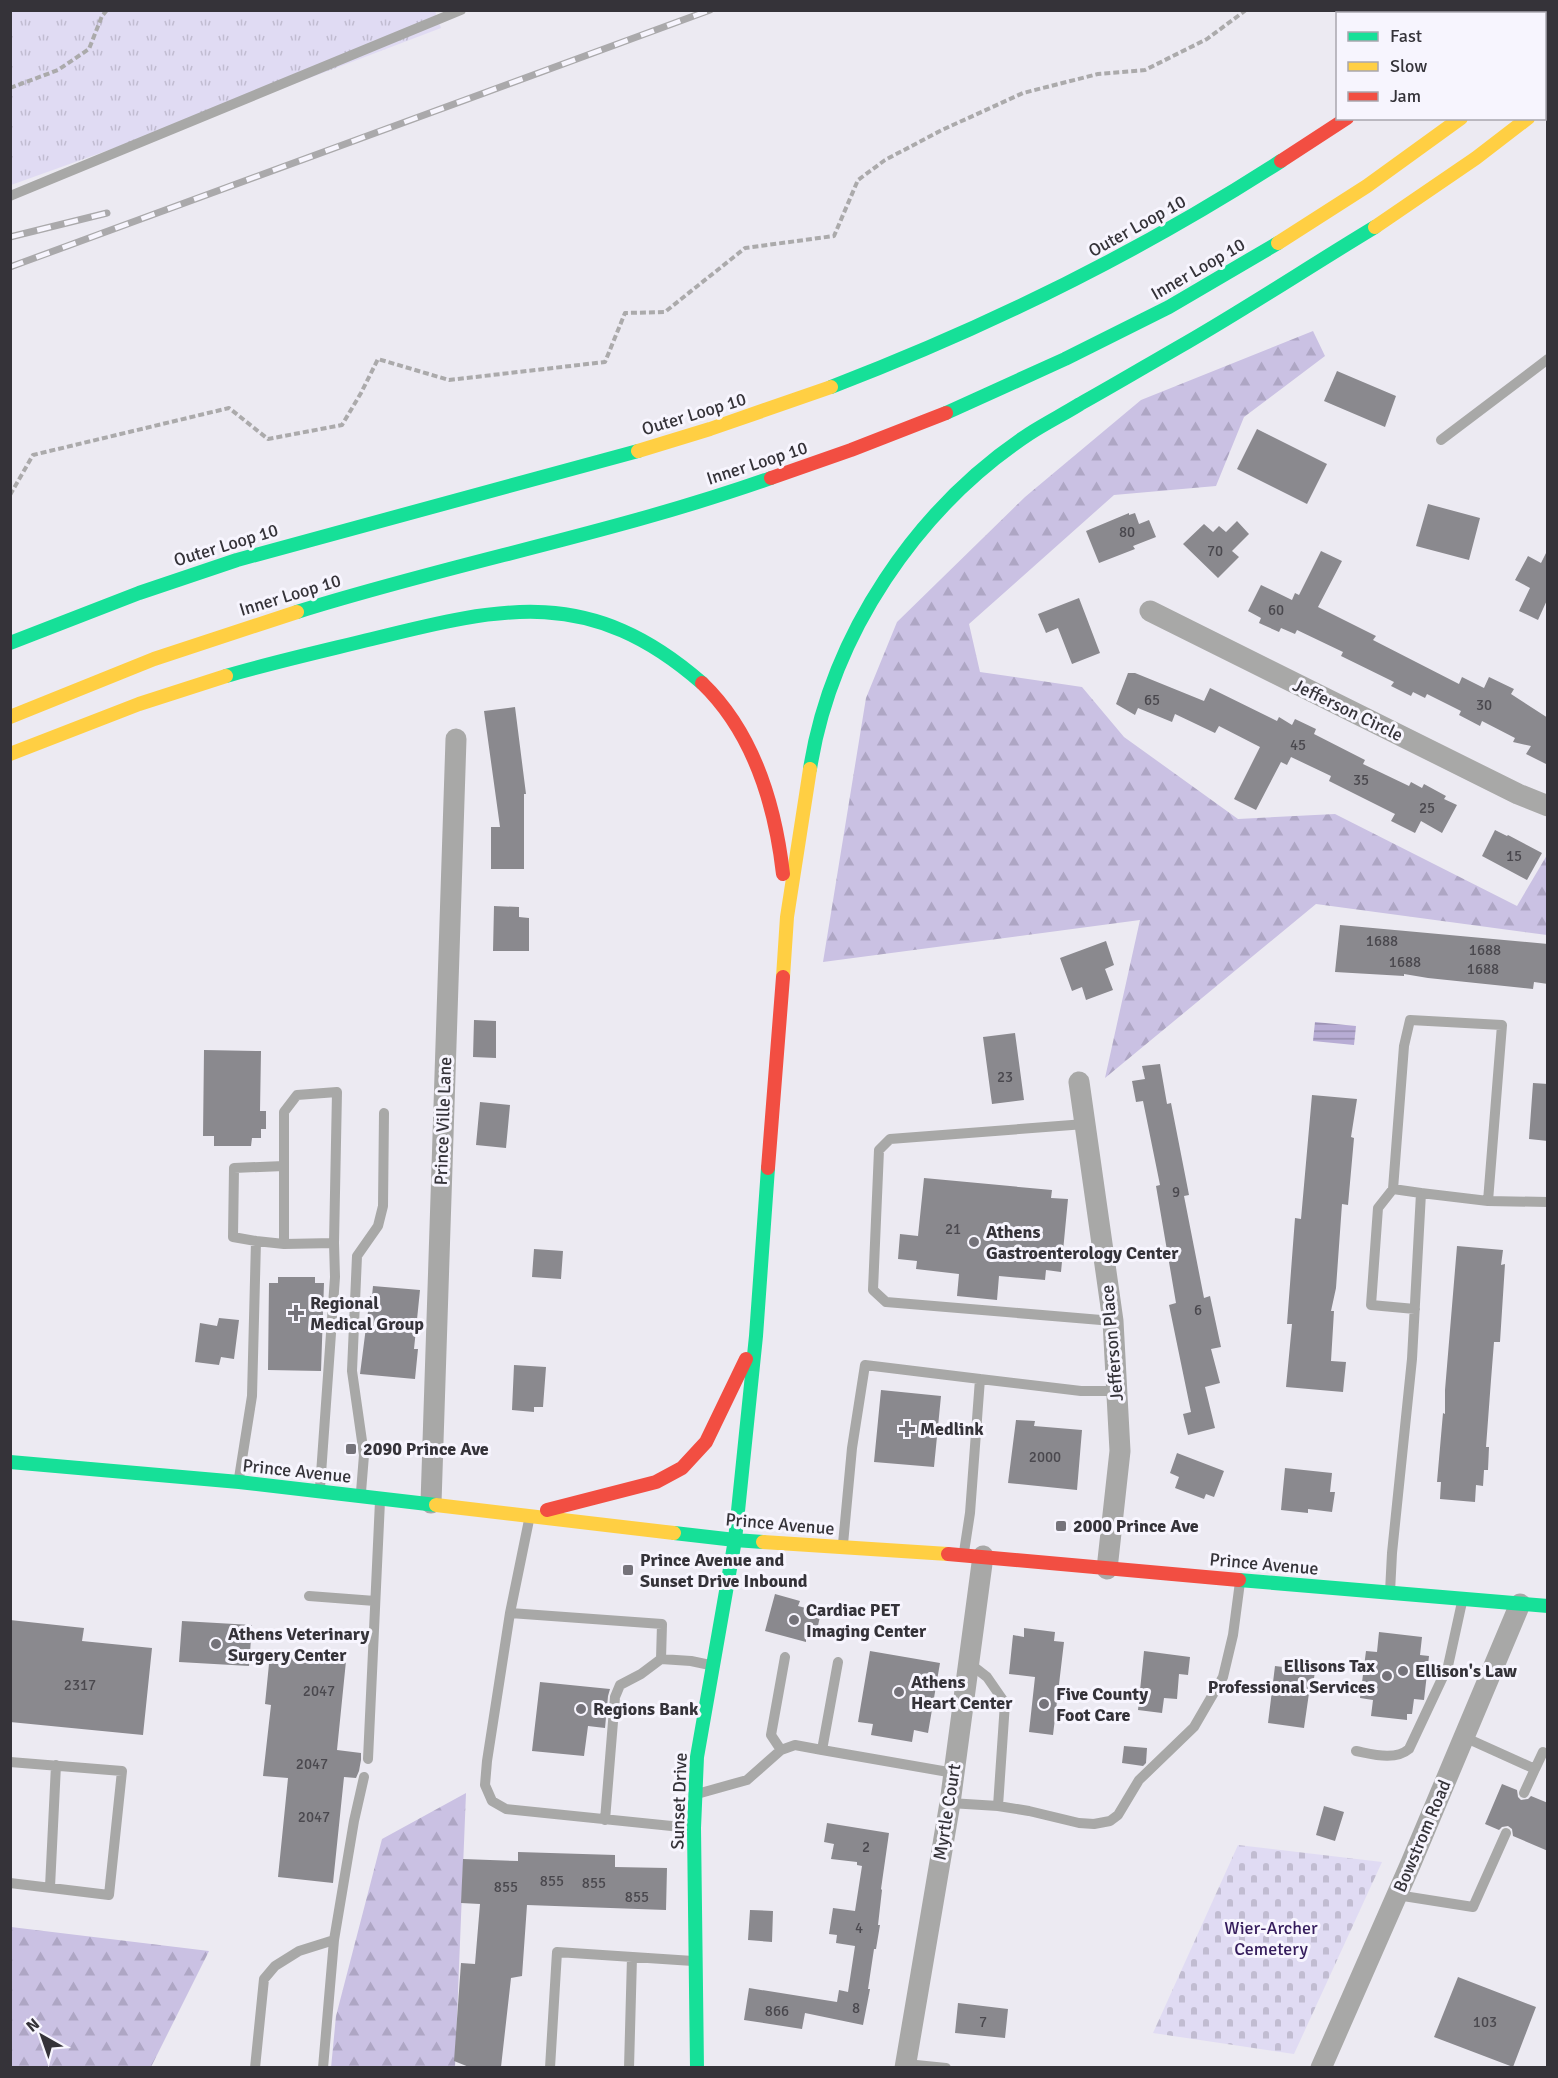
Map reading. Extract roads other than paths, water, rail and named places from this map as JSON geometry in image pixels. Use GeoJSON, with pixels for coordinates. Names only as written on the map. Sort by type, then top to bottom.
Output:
{"type":"FeatureCollection","features":[{"type":"Feature","properties":{"kind":"main road","name":"Outer Loop 10"},"geometry":{"type":"LineString","coordinates":[[10,643],[105,604],[268,550],[711,429],[919,353],[1058,290],[1128,252],[1194,215],[1344,120]]}},
{"type":"Feature","properties":{"kind":"main road","name":"Inner Loop 10"},"geometry":{"type":"LineString","coordinates":[[10,717],[111,674],[225,634],[402,581],[632,522],[864,447],[947,413],[1056,363],[1162,310],[1223,276],[1381,176],[1458,120]]}},
{"type":"Feature","properties":{"kind":"main road"},"geometry":{"type":"LineString","coordinates":[[787,917],[814,743],[832,685],[852,637],[881,586],[911,544],[945,504],[986,467],[1029,434],[1203,333],[1386,220],[1476,158],[1525,120]]}},
{"type":"Feature","properties":{"kind":"main road"},"geometry":{"type":"LineString","coordinates":[[10,754],[109,716],[212,681],[269,664],[443,622],[503,612],[548,612],[590,619],[622,630],[661,652],[690,673],[723,705],[746,742],[763,780],[782,857],[787,917]]}},
{"type":"Feature","properties":{"kind":"main road","name":"Sunset Drive"},"geometry":{"type":"LineString","coordinates":[[697,2067],[694,1795],[697,1757],[735,1540],[756,1336],[787,917]]}},
{"type":"Feature","properties":{"kind":"main road"},"geometry":{"type":"LineString","coordinates":[[530,1515],[656,1482],[682,1468],[706,1442],[756,1336]]}},
{"type":"Feature","properties":{"kind":"main road","name":"Prince Avenue"},"geometry":{"type":"LineString","coordinates":[[10,1462],[239,1482],[735,1540],[973,1556],[1548,1606]]}},
{"type":"Feature","properties":{"kind":"street","name":"Jefferson Circle"},"geometry":{"type":"LineString","coordinates":[[1150,611],[1518,794],[1548,806]]}},
{"type":"Feature","properties":{"kind":"street","name":"Prince Ville Lane"},"geometry":{"type":"LineString","coordinates":[[431,1503],[456,739]]}},
{"type":"Feature","properties":{"kind":"street","name":"Jefferson Place"},"geometry":{"type":"LineString","coordinates":[[1079,1082],[1113,1321],[1117,1390],[1120,1451],[1107,1569]]}},
{"type":"Feature","properties":{"kind":"street","name":"Myrtle Court"},"geometry":{"type":"LineString","coordinates":[[905,2066],[950,1803],[969,1663],[973,1556]]}},
{"type":"Feature","properties":{"kind":"street","name":"Bowstrom Road"},"geometry":{"type":"LineString","coordinates":[[1321,2067],[1397,1895],[1520,1604]]}},
{"type":"Feature","properties":{"kind":"lane"},"geometry":{"type":"LineString","coordinates":[[10,196],[461,10]]}},
{"type":"Feature","properties":{"kind":"lane"},"geometry":{"type":"LineString","coordinates":[[1441,440],[1548,359]]}},
{"type":"Feature","properties":{"kind":"lane"},"geometry":{"type":"LineString","coordinates":[[1415,1309],[1371,1305],[1378,1208],[1393,1190],[1404,1046],[1410,1020],[1502,1024],[1488,1201]]}},
{"type":"Feature","properties":{"kind":"lane"},"geometry":{"type":"LineString","coordinates":[[284,1244],[284,1112],[297,1095],[337,1092],[335,1277],[320,1491]]}},
{"type":"Feature","properties":{"kind":"lane"},"geometry":{"type":"LineString","coordinates":[[361,1496],[364,1455],[352,1371],[357,1256],[378,1226],[383,1206],[384,1113]]}},
{"type":"Feature","properties":{"kind":"lane"},"geometry":{"type":"LineString","coordinates":[[1085,1124],[890,1139],[879,1150],[873,1290],[886,1302],[1113,1321]]}},
{"type":"Feature","properties":{"kind":"lane"},"geometry":{"type":"LineString","coordinates":[[284,1166],[234,1168],[233,1237],[284,1244],[334,1244]]}},
{"type":"Feature","properties":{"kind":"lane"},"geometry":{"type":"LineString","coordinates":[[1393,1190],[1488,1201],[1548,1202]]}},
{"type":"Feature","properties":{"kind":"lane"},"geometry":{"type":"LineString","coordinates":[[1390,1593],[1412,1359],[1421,1193]]}},
{"type":"Feature","properties":{"kind":"lane"},"geometry":{"type":"LineString","coordinates":[[239,1482],[252,1396],[256,1241]]}},
{"type":"Feature","properties":{"kind":"lane"},"geometry":{"type":"LineString","coordinates":[[843,1547],[852,1448],[865,1365],[1081,1391],[1117,1390]]}},
{"type":"Feature","properties":{"kind":"lane"},"geometry":{"type":"LineString","coordinates":[[973,1556],[970,1513],[980,1379]]}},
{"type":"Feature","properties":{"kind":"lane"},"geometry":{"type":"LineString","coordinates":[[368,1759],[380,1498]]}},
{"type":"Feature","properties":{"kind":"lane"},"geometry":{"type":"LineString","coordinates":[[530,1515],[510,1613],[487,1761],[485,1785],[492,1801],[506,1809],[694,1828]]}},
{"type":"Feature","properties":{"kind":"lane"},"geometry":{"type":"LineString","coordinates":[[950,1803],[998,1806],[1079,1823],[1094,1824],[1110,1821],[1118,1815],[1139,1780],[1194,1727],[1223,1677],[1233,1635],[1240,1580]]}},
{"type":"Feature","properties":{"kind":"lane"},"geometry":{"type":"LineString","coordinates":[[309,1596],[375,1601]]}},
{"type":"Feature","properties":{"kind":"lane"},"geometry":{"type":"LineString","coordinates":[[1356,1751],[1376,1755],[1397,1755],[1404,1754],[1409,1749],[1448,1666],[1463,1599]]}},
{"type":"Feature","properties":{"kind":"lane"},"geometry":{"type":"LineString","coordinates":[[510,1613],[662,1624],[661,1659]]}},
{"type":"Feature","properties":{"kind":"lane"},"geometry":{"type":"LineString","coordinates":[[781,1750],[771,1735],[785,1657]]}},
{"type":"Feature","properties":{"kind":"lane"},"geometry":{"type":"LineString","coordinates":[[605,1820],[615,1697],[620,1685],[641,1674],[661,1659],[713,1665]]}},
{"type":"Feature","properties":{"kind":"lane"},"geometry":{"type":"LineString","coordinates":[[822,1750],[838,1662]]}},
{"type":"Feature","properties":{"kind":"lane"},"geometry":{"type":"LineString","coordinates":[[969,1663],[987,1677],[1005,1703],[998,1806]]}},
{"type":"Feature","properties":{"kind":"lane"},"geometry":{"type":"LineString","coordinates":[[1464,1737],[1535,1769]]}},
{"type":"Feature","properties":{"kind":"lane"},"geometry":{"type":"LineString","coordinates":[[694,1795],[747,1780],[781,1750],[795,1745],[954,1773]]}},
{"type":"Feature","properties":{"kind":"lane"},"geometry":{"type":"LineString","coordinates":[[1524,1793],[1543,1752]]}},
{"type":"Feature","properties":{"kind":"lane"},"geometry":{"type":"LineString","coordinates":[[10,1762],[122,1771],[109,1895],[10,1883]]}},
{"type":"Feature","properties":{"kind":"lane"},"geometry":{"type":"LineString","coordinates":[[50,1887],[56,1766]]}},
{"type":"Feature","properties":{"kind":"lane"},"geometry":{"type":"LineString","coordinates":[[323,2067],[334,1940],[354,1821],[364,1777]]}},
{"type":"Feature","properties":{"kind":"lane"},"geometry":{"type":"LineString","coordinates":[[1397,1895],[1473,1907],[1506,1833]]}},
{"type":"Feature","properties":{"kind":"lane"},"geometry":{"type":"LineString","coordinates":[[255,2067],[264,1979],[275,1966],[300,1951],[334,1940]]}},
{"type":"Feature","properties":{"kind":"lane"},"geometry":{"type":"LineString","coordinates":[[550,2067],[557,1952],[696,1961]]}},
{"type":"Feature","properties":{"kind":"lane"},"geometry":{"type":"LineString","coordinates":[[629,2067],[632,1957]]}},
{"type":"Feature","properties":{"kind":"lane"},"geometry":{"type":"LineString","coordinates":[[905,2066],[946,2067]]}},
{"type":"Feature","properties":{"kind":"railway"},"geometry":{"type":"LineString","coordinates":[[10,267],[710,10]]}},
{"type":"Feature","properties":{"kind":"railway"},"geometry":{"type":"LineString","coordinates":[[10,237],[107,213]]}},
{"type":"Feature","properties":{"kind":"place","name":"Athens Gastroenterology Center"},"geometry":{"type":"Point","coordinates":[974,1242]}},
{"type":"Feature","properties":{"kind":"place","name":"Regional Medical Group"},"geometry":{"type":"Point","coordinates":[296,1313]}},
{"type":"Feature","properties":{"kind":"place","name":"Medlink"},"geometry":{"type":"Point","coordinates":[907,1429]}},
{"type":"Feature","properties":{"kind":"place","name":"2090 Prince Ave"},"geometry":{"type":"Point","coordinates":[351,1449]}},
{"type":"Feature","properties":{"kind":"place","name":"2000 Prince Ave"},"geometry":{"type":"Point","coordinates":[1061,1526]}},
{"type":"Feature","properties":{"kind":"place","name":"Prince Avenue and Sunset Drive Inbound"},"geometry":{"type":"Point","coordinates":[628,1570]}},
{"type":"Feature","properties":{"kind":"place","name":"Cardiac PET Imaging Center"},"geometry":{"type":"Point","coordinates":[794,1620]}},
{"type":"Feature","properties":{"kind":"place","name":"Athens Veterinary Surgery Center"},"geometry":{"type":"Point","coordinates":[216,1644]}},
{"type":"Feature","properties":{"kind":"place","name":"Ellison's Law"},"geometry":{"type":"Point","coordinates":[1403,1671]}},
{"type":"Feature","properties":{"kind":"place","name":"Ellisons Tax Professional Services"},"geometry":{"type":"Point","coordinates":[1387,1676]}},
{"type":"Feature","properties":{"kind":"place","name":"Athens Heart Center"},"geometry":{"type":"Point","coordinates":[899,1692]}},
{"type":"Feature","properties":{"kind":"place","name":"Five County Foot Care"},"geometry":{"type":"Point","coordinates":[1044,1704]}},
{"type":"Feature","properties":{"kind":"place","name":"Regions Bank"},"geometry":{"type":"Point","coordinates":[581,1709]}},
{"type":"Feature","properties":{"kind":"park label","name":"Wier-Archer Cemetery"},"geometry":{"type":"Point","coordinates":[1271,1938]}}]}
